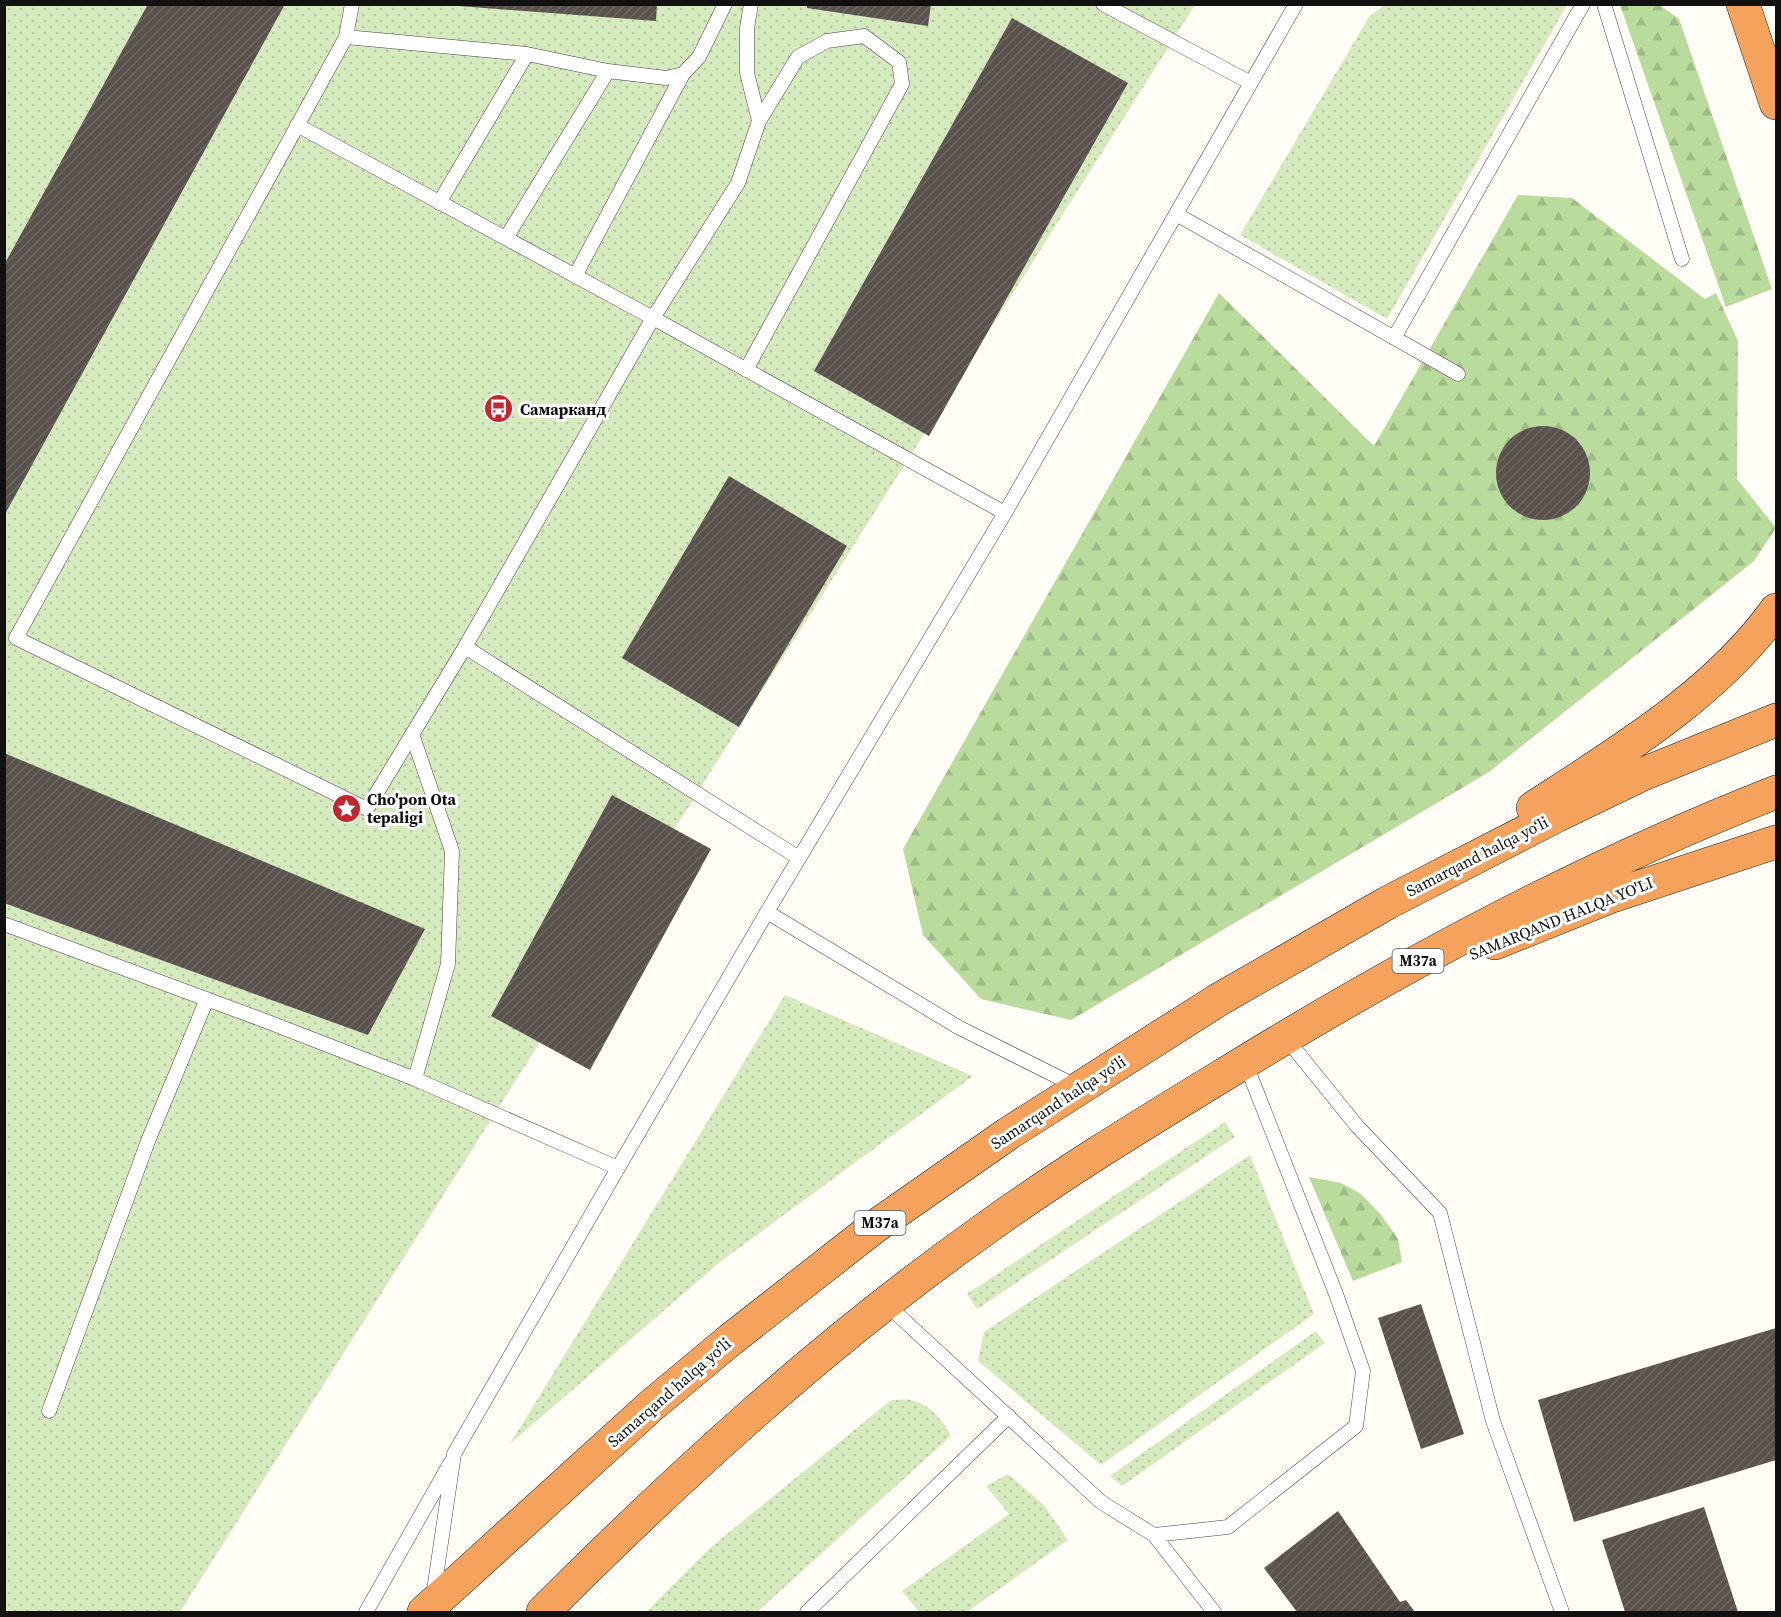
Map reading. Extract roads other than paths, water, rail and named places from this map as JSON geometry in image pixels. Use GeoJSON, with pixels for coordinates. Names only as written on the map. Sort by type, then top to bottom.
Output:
{"type":"FeatureCollection","features":[{"type":"Feature","properties":{"kind":"highway"},"geometry":{"type":"LineString","coordinates":[[1743,4],[1776,103]]}},
{"type":"Feature","properties":{"kind":"highway"},"geometry":{"type":"LineString","coordinates":[[1387,903],[1622,750],[1736,660],[1776,610]]}},
{"type":"Feature","properties":{"kind":"highway","name":"Samarqand halqa yoʻli"},"geometry":{"type":"LineString","coordinates":[[428,1609],[652,1405],[808,1277],[940,1180],[1078,1087],[1218,1000],[1387,903],[1643,774],[1776,720]]}},
{"type":"Feature","properties":{"kind":"highway","name":"M37a"},"geometry":{"type":"LineString","coordinates":[[543,1612],[662,1496],[775,1393],[885,1303],[980,1232],[1068,1173],[1286,1037],[1445,946],[1649,845],[1776,792]]}},
{"type":"Feature","properties":{"kind":"highway","name":"SAMARQAND HALQA YO'LI"},"geometry":{"type":"LineString","coordinates":[[1286,1037],[1555,917],[1668,876],[1776,842]]}},
{"type":"Feature","properties":{"kind":"lane"},"geometry":{"type":"LineString","coordinates":[[352,4],[346,38],[16,638],[367,809],[465,647],[653,318],[738,183],[759,121],[798,57],[827,41],[864,36],[899,62],[902,84],[746,370]]}},
{"type":"Feature","properties":{"kind":"lane"},"geometry":{"type":"LineString","coordinates":[[575,276],[683,74],[699,57],[725,4]]}},
{"type":"Feature","properties":{"kind":"lane"},"geometry":{"type":"LineString","coordinates":[[751,4],[747,28],[747,73],[759,121]]}},
{"type":"Feature","properties":{"kind":"lane"},"geometry":{"type":"LineString","coordinates":[[1102,4],[1251,83]]}},
{"type":"Feature","properties":{"kind":"lane"},"geometry":{"type":"LineString","coordinates":[[366,1612],[618,1168],[767,912],[1005,513],[1296,4]]}},
{"type":"Feature","properties":{"kind":"lane"},"geometry":{"type":"LineString","coordinates":[[1394,339],[1583,4]]}},
{"type":"Feature","properties":{"kind":"lane"},"geometry":{"type":"LineString","coordinates":[[1604,4],[1682,259]]}},
{"type":"Feature","properties":{"kind":"lane"},"geometry":{"type":"LineString","coordinates":[[346,38],[527,54],[608,71],[666,78],[683,74]]}},
{"type":"Feature","properties":{"kind":"lane"},"geometry":{"type":"LineString","coordinates":[[440,203],[527,54]]}},
{"type":"Feature","properties":{"kind":"lane"},"geometry":{"type":"LineString","coordinates":[[506,238],[608,71]]}},
{"type":"Feature","properties":{"kind":"lane"},"geometry":{"type":"LineString","coordinates":[[297,125],[653,318],[1005,513]]}},
{"type":"Feature","properties":{"kind":"lane"},"geometry":{"type":"LineString","coordinates":[[1176,213],[1458,374]]}},
{"type":"Feature","properties":{"kind":"lane"},"geometry":{"type":"LineString","coordinates":[[465,647],[799,858]]}},
{"type":"Feature","properties":{"kind":"lane"},"geometry":{"type":"LineString","coordinates":[[412,734],[452,851],[448,964],[415,1079]]}},
{"type":"Feature","properties":{"kind":"lane"},"geometry":{"type":"LineString","coordinates":[[767,912],[958,1027],[1078,1087]]}},
{"type":"Feature","properties":{"kind":"lane"},"geometry":{"type":"LineString","coordinates":[[4,924],[415,1079],[618,1168]]}},
{"type":"Feature","properties":{"kind":"lane"},"geometry":{"type":"LineString","coordinates":[[49,1411],[148,1141],[207,999]]}},
{"type":"Feature","properties":{"kind":"lane"},"geometry":{"type":"LineString","coordinates":[[1286,1037],[1357,1126],[1440,1213],[1493,1421],[1562,1612]]}},
{"type":"Feature","properties":{"kind":"lane"},"geometry":{"type":"LineString","coordinates":[[1154,1535],[1228,1527],[1356,1426],[1364,1371],[1245,1062]]}},
{"type":"Feature","properties":{"kind":"lane"},"geometry":{"type":"LineString","coordinates":[[885,1303],[1101,1502],[1154,1535],[1214,1612]]}},
{"type":"Feature","properties":{"kind":"lane"},"geometry":{"type":"LineString","coordinates":[[807,1612],[1009,1416]]}},
{"type":"Feature","properties":{"kind":"lane"},"geometry":{"type":"LineString","coordinates":[[428,1609],[454,1454]]}},
{"type":"Feature","properties":{"kind":"place","name":"Самарканд"},"geometry":{"type":"Point","coordinates":[499,409]}},
{"type":"Feature","properties":{"kind":"place","name":"Cho'pon Ota tepaligi"},"geometry":{"type":"Point","coordinates":[346,808]}}]}
